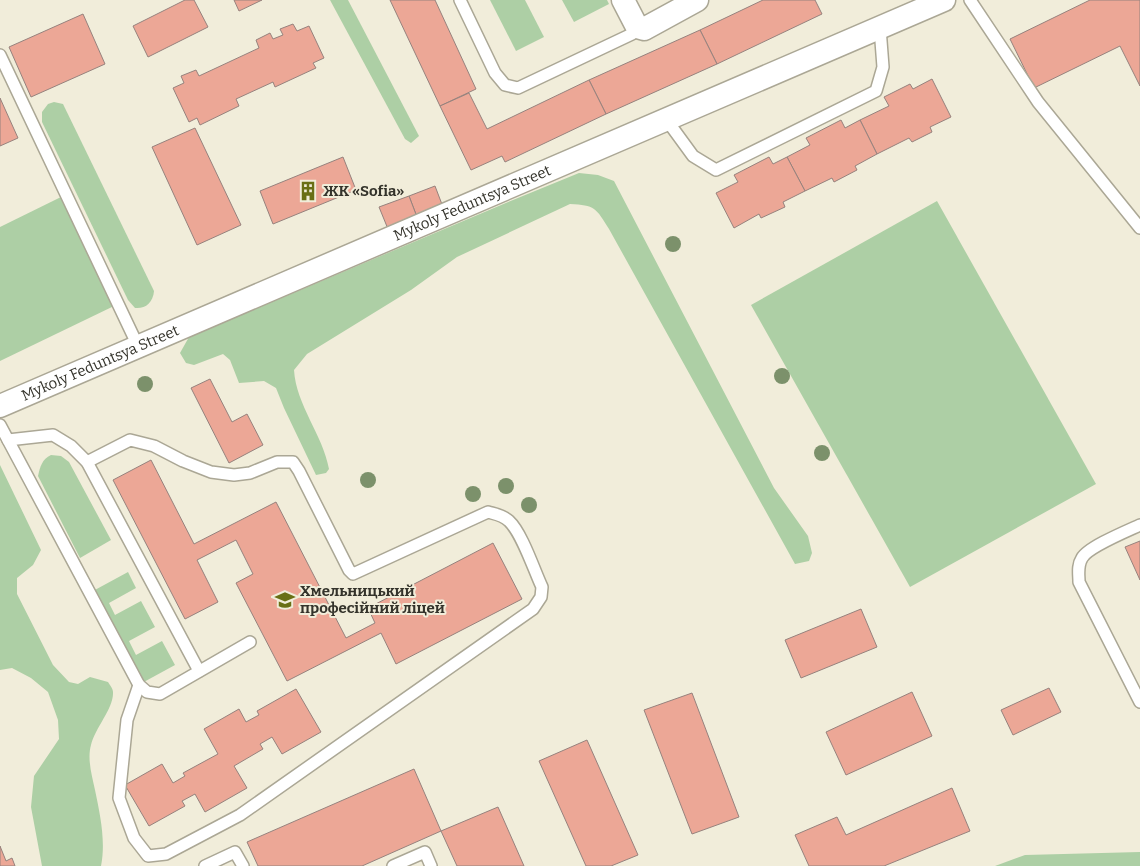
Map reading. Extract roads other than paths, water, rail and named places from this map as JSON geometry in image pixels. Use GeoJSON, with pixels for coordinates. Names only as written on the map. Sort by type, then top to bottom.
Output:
{"type":"FeatureCollection","features":[{"type":"Feature","properties":{"kind":"street"},"geometry":{"type":"LineString","coordinates":[[622,0],[637,30],[697,0]]}},
{"type":"Feature","properties":{"kind":"street","name":"Mykoly Feduntsya Street"},"geometry":{"type":"LineString","coordinates":[[0,406],[941,1]]}},
{"type":"Feature","properties":{"kind":"lane"},"geometry":{"type":"LineString","coordinates":[[460,0],[495,73],[505,85],[518,88],[637,30]]}},
{"type":"Feature","properties":{"kind":"lane"},"geometry":{"type":"LineString","coordinates":[[970,0],[1038,102],[1140,228]]}},
{"type":"Feature","properties":{"kind":"lane"},"geometry":{"type":"LineString","coordinates":[[666,119],[693,156],[716,170],[876,91],[883,67],[880,28]]}},
{"type":"Feature","properties":{"kind":"lane"},"geometry":{"type":"LineString","coordinates":[[0,54],[138,346]]}},
{"type":"Feature","properties":{"kind":"lane"},"geometry":{"type":"LineString","coordinates":[[0,425],[139,685],[147,692],[160,694],[250,642]]}},
{"type":"Feature","properties":{"kind":"lane"},"geometry":{"type":"LineString","coordinates":[[8,440],[53,435],[71,446],[87,462],[199,671]]}},
{"type":"Feature","properties":{"kind":"lane"},"geometry":{"type":"LineString","coordinates":[[87,462],[130,440],[154,446],[183,462],[211,472],[250,473],[277,462],[293,462],[349,570],[354,574],[488,512],[500,515],[515,528],[542,587],[541,596],[533,609],[240,815],[166,854],[148,856],[134,838],[119,798],[127,720],[139,685]]}},
{"type":"Feature","properties":{"kind":"lane"},"geometry":{"type":"LineString","coordinates":[[1140,525],[1096,547],[1082,557],[1078,569],[1079,582],[1140,702]]}},
{"type":"Feature","properties":{"kind":"lane"},"geometry":{"type":"LineString","coordinates":[[205,866],[236,852],[243,866]]}},
{"type":"Feature","properties":{"kind":"lane"},"geometry":{"type":"LineString","coordinates":[[393,866],[425,852],[432,866]]}},
{"type":"Feature","properties":{"kind":"place","name":"ЖК «Sofia»"},"geometry":{"type":"Point","coordinates":[308,191]}},
{"type":"Feature","properties":{"kind":"place","name":"Хмельницький професійний ліцей"},"geometry":{"type":"Point","coordinates":[285,600]}}]}
